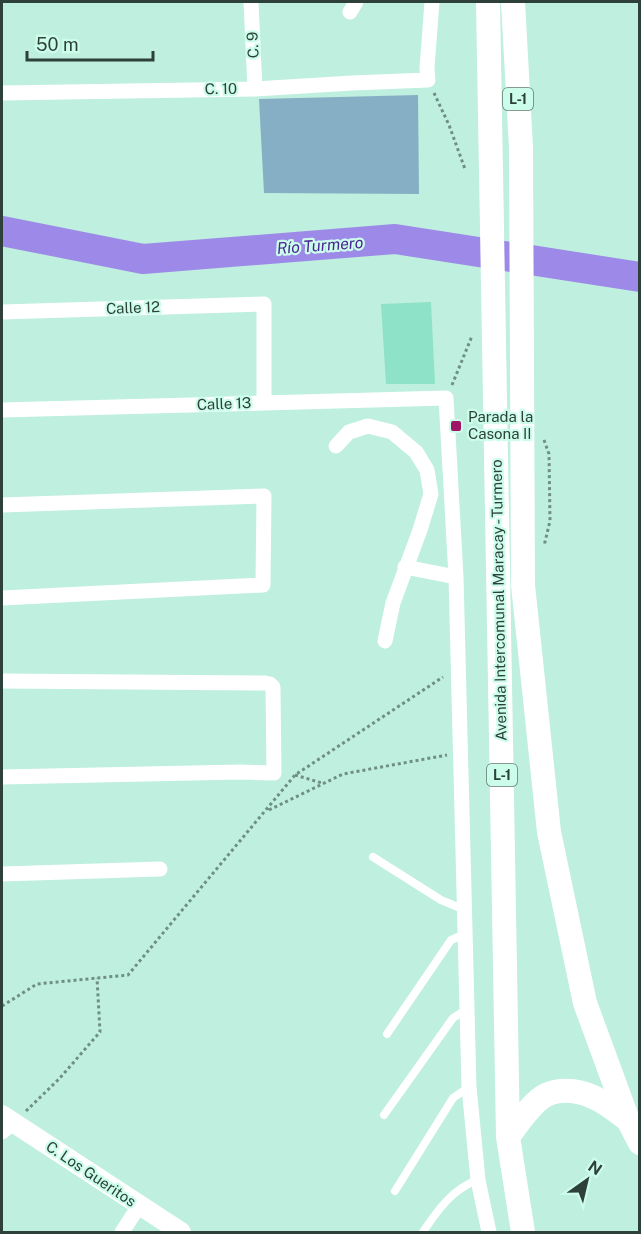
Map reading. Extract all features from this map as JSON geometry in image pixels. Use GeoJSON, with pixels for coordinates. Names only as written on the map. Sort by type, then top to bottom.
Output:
{"type":"FeatureCollection","features":[{"type":"Feature","properties":{"kind":"main road","name":"Avenida Intercomunal Maracay - Turmero"},"geometry":{"type":"LineString","coordinates":[[488,2],[508,1137],[523,1233]]}},
{"type":"Feature","properties":{"kind":"main road","name":"Avenida Intercomunal Maracay - Turmero"},"geometry":{"type":"LineString","coordinates":[[513,2],[521,148],[523,585],[549,832],[585,1003],[628,1120],[639,1143]]}},
{"type":"Feature","properties":{"kind":"main road"},"geometry":{"type":"LineString","coordinates":[[508,1137],[523,1116],[545,1095],[568,1090],[600,1100],[628,1120]]}},
{"type":"Feature","properties":{"kind":"street","name":"C. 9"},"geometry":{"type":"LineString","coordinates":[[251,2],[255,89]]}},
{"type":"Feature","properties":{"kind":"street"},"geometry":{"type":"LineString","coordinates":[[428,74],[432,2]]}},
{"type":"Feature","properties":{"kind":"street","name":"C. 10"},"geometry":{"type":"LineString","coordinates":[[2,93],[255,89],[428,74]]}},
{"type":"Feature","properties":{"kind":"street","name":"Calle 12"},"geometry":{"type":"LineString","coordinates":[[2,312],[264,304],[264,403]]}},
{"type":"Feature","properties":{"kind":"street"},"geometry":{"type":"LineString","coordinates":[[446,398],[456,578],[469,1087],[478,1180],[489,1233]]}},
{"type":"Feature","properties":{"kind":"street","name":"Calle 13"},"geometry":{"type":"LineString","coordinates":[[2,410],[446,398]]}},
{"type":"Feature","properties":{"kind":"street"},"geometry":{"type":"LineString","coordinates":[[336,446],[349,432],[368,426],[384,429],[392,432],[416,452],[427,470],[431,494],[393,603],[385,641]]}},
{"type":"Feature","properties":{"kind":"street"},"geometry":{"type":"LineString","coordinates":[[2,505],[264,496],[263,585],[2,598]]}},
{"type":"Feature","properties":{"kind":"street"},"geometry":{"type":"LineString","coordinates":[[405,567],[456,578]]}},
{"type":"Feature","properties":{"kind":"street"},"geometry":{"type":"LineString","coordinates":[[2,681],[270,684],[273,687],[274,773],[2,777]]}},
{"type":"Feature","properties":{"kind":"street"},"geometry":{"type":"LineString","coordinates":[[2,874],[160,869]]}},
{"type":"Feature","properties":{"kind":"street","name":"C. Los Gueritos"},"geometry":{"type":"LineString","coordinates":[[6,1123],[181,1233]]}},
{"type":"Feature","properties":{"kind":"street"},"geometry":{"type":"LineString","coordinates":[[122,1233],[139,1206]]}},
{"type":"Feature","properties":{"kind":"lane"},"geometry":{"type":"LineString","coordinates":[[374,857],[441,900],[465,910]]}},
{"type":"Feature","properties":{"kind":"lane"},"geometry":{"type":"LineString","coordinates":[[387,1034],[451,940],[465,934]]}},
{"type":"Feature","properties":{"kind":"lane"},"geometry":{"type":"LineString","coordinates":[[384,1115],[453,1018],[467,1009]]}},
{"type":"Feature","properties":{"kind":"lane"},"geometry":{"type":"LineString","coordinates":[[395,1191],[453,1098],[469,1087]]}},
{"type":"Feature","properties":{"kind":"lane"},"geometry":{"type":"LineString","coordinates":[[423,1233],[452,1195],[468,1183],[478,1180]]}},
{"type":"Feature","properties":{"kind":"path"},"geometry":{"type":"LineString","coordinates":[[428,74],[465,169]]}},
{"type":"Feature","properties":{"kind":"path"},"geometry":{"type":"LineString","coordinates":[[446,398],[473,334]]}},
{"type":"Feature","properties":{"kind":"path"},"geometry":{"type":"LineString","coordinates":[[541,433],[549,454],[550,521],[542,552]]}},
{"type":"Feature","properties":{"kind":"path"},"geometry":{"type":"LineString","coordinates":[[2,1006],[38,984],[128,975],[295,775],[458,667]]}},
{"type":"Feature","properties":{"kind":"path"},"geometry":{"type":"LineString","coordinates":[[265,811],[343,774],[461,752]]}},
{"type":"Feature","properties":{"kind":"path"},"geometry":{"type":"LineString","coordinates":[[295,775],[323,783]]}},
{"type":"Feature","properties":{"kind":"path"},"geometry":{"type":"LineString","coordinates":[[6,1123],[59,1079],[100,1032],[97,978]]}},
{"type":"Feature","properties":{"kind":"green space"},"geometry":{"type":"Polygon","coordinates":[[[431,302],[435,384],[386,384],[381,304],[431,302]]]}},
{"type":"Feature","properties":{"kind":"building"},"geometry":{"type":"Polygon","coordinates":[[[418,95],[419,194],[264,193],[259,99],[418,95]]]}},
{"type":"Feature","properties":{"kind":"waterway","name":"Río Turmero"},"geometry":{"type":"LineString","coordinates":[[2,231],[143,259],[395,239],[640,277]]}},
{"type":"Feature","properties":{"kind":"place","name":"Parada la Casona II"},"geometry":{"type":"Point","coordinates":[456,426]}}]}
